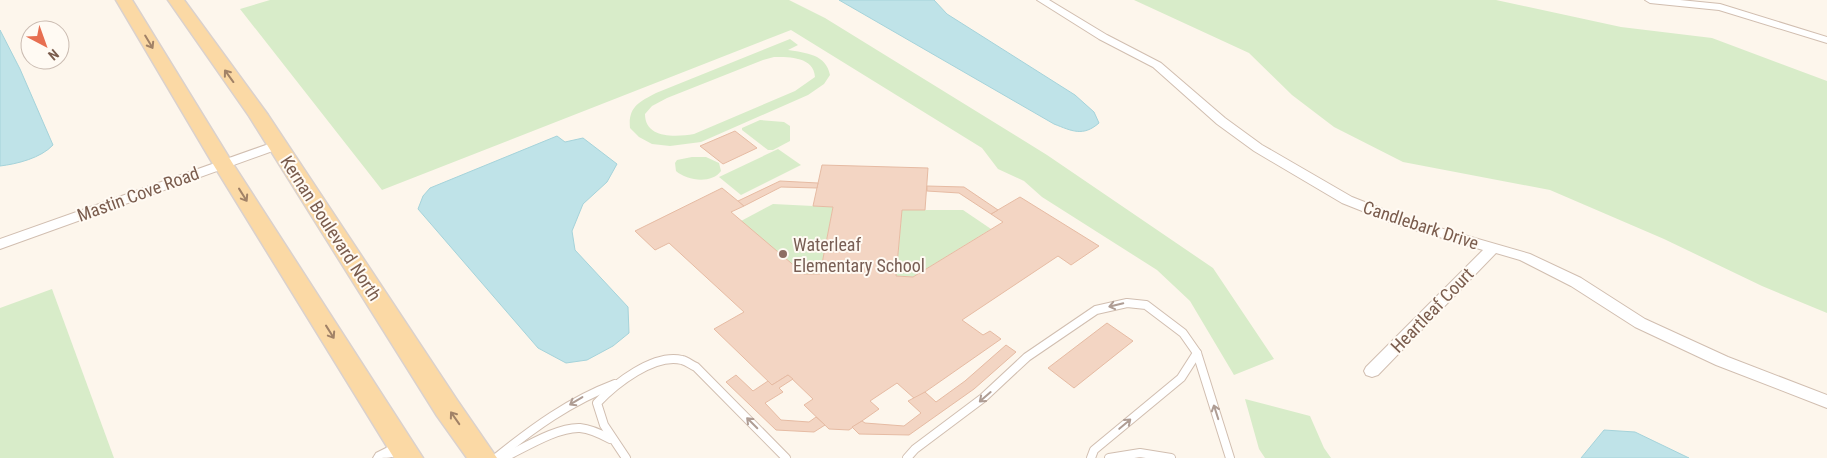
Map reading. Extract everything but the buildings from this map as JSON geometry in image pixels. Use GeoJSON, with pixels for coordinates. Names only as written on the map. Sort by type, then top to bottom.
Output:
{"type":"FeatureCollection","features":[{"type":"Feature","properties":{"kind":"main road"},"geometry":{"type":"LineString","coordinates":[[124,0],[398,454]]}},
{"type":"Feature","properties":{"kind":"main road","name":"Kernan Boulevard North"},"geometry":{"type":"LineString","coordinates":[[176,0],[258,115],[448,408],[483,458]]}},
{"type":"Feature","properties":{"kind":"street","name":"Candlebark Drive"},"geometry":{"type":"LineString","coordinates":[[1042,0],[1103,37],[1157,65],[1221,121],[1258,148],[1347,200],[1400,221],[1525,257],[1576,282],[1640,323],[1722,361],[1827,402]]}},
{"type":"Feature","properties":{"kind":"street"},"geometry":{"type":"LineString","coordinates":[[1650,0],[1720,7],[1827,40]]}},
{"type":"Feature","properties":{"kind":"street","name":"Mastin Cove Road"},"geometry":{"type":"LineString","coordinates":[[0,244],[276,145]]}},
{"type":"Feature","properties":{"kind":"street","name":"Heartleaf Court"},"geometry":{"type":"LineString","coordinates":[[1372,371],[1492,249]]}},
{"type":"Feature","properties":{"kind":"lane"},"geometry":{"type":"LineString","coordinates":[[907,458],[915,449],[983,398],[1027,357],[1096,310],[1127,303],[1146,305],[1183,333],[1197,353],[1230,458]]}},
{"type":"Feature","properties":{"kind":"lane"},"geometry":{"type":"LineString","coordinates":[[1091,458],[1094,450],[1181,378],[1197,353]]}},
{"type":"Feature","properties":{"kind":"lane"},"geometry":{"type":"LineString","coordinates":[[496,458],[535,425],[592,392],[620,382],[650,366],[669,359],[681,359],[696,367],[786,458]]}},
{"type":"Feature","properties":{"kind":"lane"},"geometry":{"type":"LineString","coordinates":[[620,382],[596,404],[610,439],[626,458]]}},
{"type":"Feature","properties":{"kind":"lane"},"geometry":{"type":"LineString","coordinates":[[503,458],[563,430],[579,427],[610,439]]}},
{"type":"Feature","properties":{"kind":"lane"},"geometry":{"type":"LineString","coordinates":[[1110,458],[1125,454],[1153,452],[1171,458]]}},
{"type":"Feature","properties":{"kind":"green space"},"geometry":{"type":"Polygon","coordinates":[[[270,0],[789,0],[825,18],[1047,155],[1213,268],[1274,359],[1234,375],[1190,301],[1157,270],[1042,197],[1024,181],[998,169],[982,148],[791,30],[382,190],[240,9],[270,0]]]}},
{"type":"Feature","properties":{"kind":"green space"},"geometry":{"type":"Polygon","coordinates":[[[1134,0],[1496,0],[1621,27],[1712,38],[1827,81],[1827,313],[1762,286],[1664,239],[1550,190],[1403,162],[1334,127],[1292,95],[1249,53],[1134,0]]]}},
{"type":"Feature","properties":{"kind":"green space"},"geometry":{"type":"Polygon","coordinates":[[[790,39],[798,45],[788,50],[808,54],[820,59],[828,68],[830,75],[824,84],[808,95],[701,142],[670,146],[652,144],[639,137],[630,128],[633,110],[644,99],[790,39]],[[774,57],[667,98],[652,106],[645,114],[646,122],[656,132],[671,136],[694,134],[795,91],[815,77],[814,70],[806,62],[794,58],[774,57]]]}},
{"type":"Feature","properties":{"kind":"green space"},"geometry":{"type":"Polygon","coordinates":[[[760,120],[784,122],[790,126],[790,141],[773,150],[768,150],[742,130],[742,128],[760,120]]]}},
{"type":"Feature","properties":{"kind":"green space"},"geometry":{"type":"Polygon","coordinates":[[[778,149],[801,165],[741,195],[719,177],[778,149]]]}},
{"type":"Feature","properties":{"kind":"green space"},"geometry":{"type":"Polygon","coordinates":[[[706,157],[719,163],[721,171],[712,178],[699,180],[686,177],[676,171],[675,163],[677,160],[706,157]]]}},
{"type":"Feature","properties":{"kind":"green space"},"geometry":{"type":"Polygon","coordinates":[[[773,204],[833,207],[820,274],[804,274],[741,221],[773,204]]]}},
{"type":"Feature","properties":{"kind":"green space"},"geometry":{"type":"Polygon","coordinates":[[[902,210],[963,210],[991,229],[913,277],[896,276],[902,210]]]}},
{"type":"Feature","properties":{"kind":"green space"},"geometry":{"type":"Polygon","coordinates":[[[52,289],[114,458],[0,458],[0,308],[52,289]]]}},
{"type":"Feature","properties":{"kind":"green space"},"geometry":{"type":"Polygon","coordinates":[[[1245,399],[1310,416],[1324,448],[1331,458],[1265,458],[1259,449],[1245,399]]]}},
{"type":"Feature","properties":{"kind":"water"},"geometry":{"type":"Polygon","coordinates":[[[839,0],[934,0],[947,14],[1075,95],[1094,112],[1099,123],[1088,130],[1082,131],[1054,124],[839,0]]]}},
{"type":"Feature","properties":{"kind":"water"},"geometry":{"type":"Polygon","coordinates":[[[0,30],[20,69],[53,145],[35,157],[0,166],[0,30]]]}},
{"type":"Feature","properties":{"kind":"water"},"geometry":{"type":"Polygon","coordinates":[[[557,136],[565,142],[583,138],[617,164],[607,182],[583,204],[572,231],[575,250],[628,307],[629,333],[613,346],[587,360],[566,363],[538,348],[418,209],[423,196],[430,188],[557,136]]]}},
{"type":"Feature","properties":{"kind":"water"},"geometry":{"type":"Polygon","coordinates":[[[1604,430],[1635,432],[1689,458],[1581,458],[1604,430]]]}},
{"type":"Feature","properties":{"kind":"place","name":"Waterleaf Elementary School"},"geometry":{"type":"Point","coordinates":[783,254]}}]}
